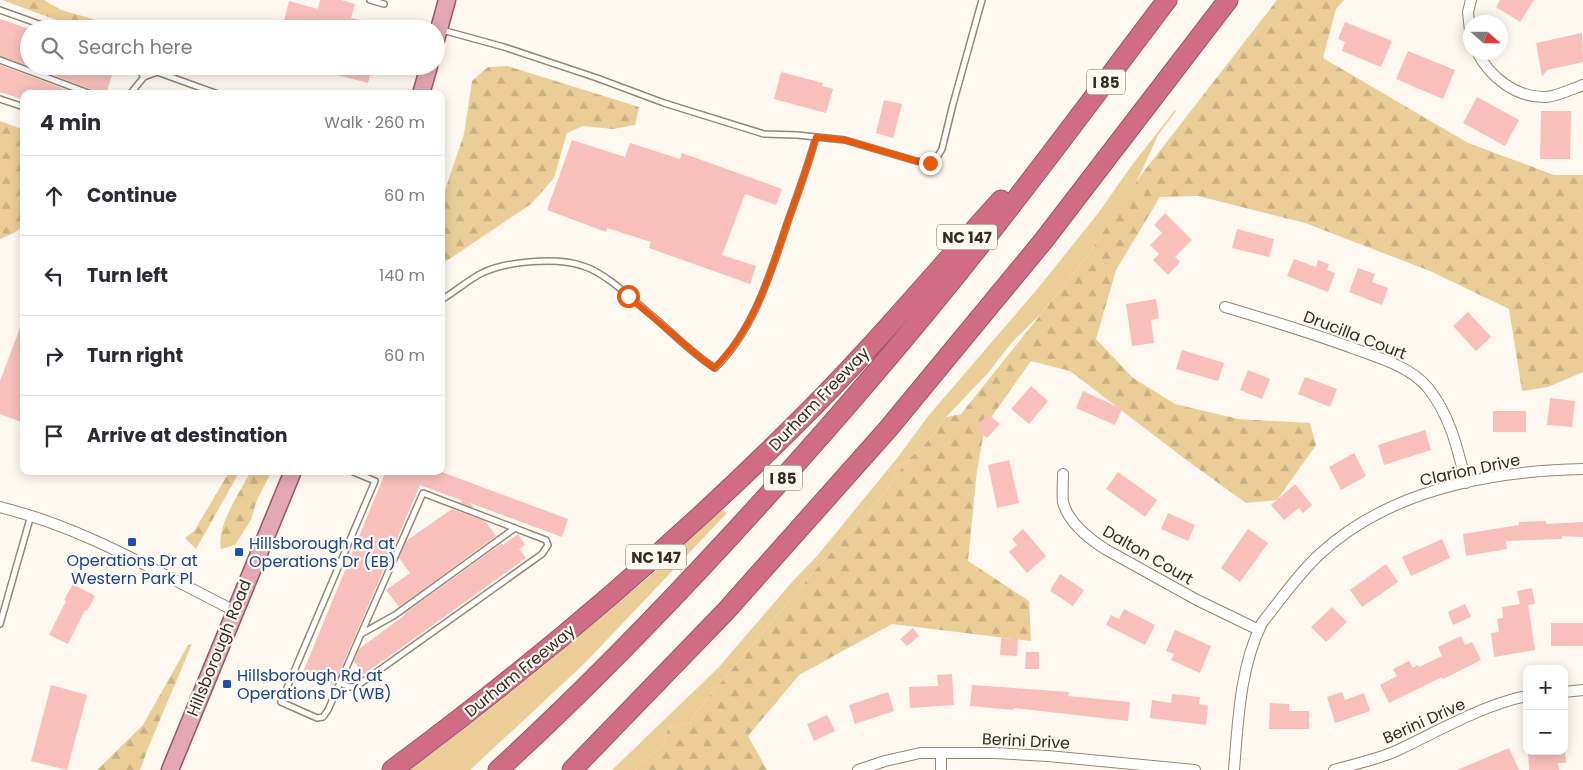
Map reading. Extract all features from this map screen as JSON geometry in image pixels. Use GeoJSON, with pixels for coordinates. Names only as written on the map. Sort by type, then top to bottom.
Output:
{"type":"FeatureCollection","features":[{"type":"Feature","properties":{"kind":"highway","name":"I 85"},"geometry":{"type":"LineString","coordinates":[[498,770],[544,728],[624,649],[816,441],[924,313],[1044,163],[1167,0]]}},
{"type":"Feature","properties":{"kind":"highway"},"geometry":{"type":"LineString","coordinates":[[572,770],[726,612],[888,429],[1044,240],[1228,0]]}},
{"type":"Feature","properties":{"kind":"highway","name":"Durham Freeway"},"geometry":{"type":"LineString","coordinates":[[392,770],[471,712],[691,527],[792,429],[849,370],[1003,198],[1044,163]]}},
{"type":"Feature","properties":{"kind":"main road"},"geometry":{"type":"LineString","coordinates":[[442,20],[447,0]]}},
{"type":"Feature","properties":{"kind":"main road"},"geometry":{"type":"LineString","coordinates":[[422,90],[426,75]]}},
{"type":"Feature","properties":{"kind":"main road","name":"Hillsborough Road"},"geometry":{"type":"LineString","coordinates":[[170,770],[290,475]]}},
{"type":"Feature","properties":{"kind":"street"},"geometry":{"type":"LineString","coordinates":[[1468,15],[1472,0]]}},
{"type":"Feature","properties":{"kind":"street"},"geometry":{"type":"LineString","coordinates":[[1481,60],[1502,83],[1523,93],[1546,96],[1583,85]]}},
{"type":"Feature","properties":{"kind":"street","name":"Drucilla Court"},"geometry":{"type":"LineString","coordinates":[[1225,307],[1325,338],[1379,358],[1417,377],[1428,389],[1450,426],[1466,483]]}},
{"type":"Feature","properties":{"kind":"street","name":"Clarion Drive"},"geometry":{"type":"LineString","coordinates":[[1234,770],[1245,673],[1258,630],[1262,622],[1308,565],[1322,552],[1364,520],[1409,499],[1437,490],[1515,473],[1583,469]]}},
{"type":"Feature","properties":{"kind":"street","name":"Dalton Court"},"geometry":{"type":"LineString","coordinates":[[1063,474],[1064,502],[1073,520],[1090,539],[1104,549],[1197,600],[1258,630]]}},
{"type":"Feature","properties":{"kind":"street"},"geometry":{"type":"LineString","coordinates":[[0,507],[31,514],[99,541],[235,611]]}},
{"type":"Feature","properties":{"kind":"street"},"geometry":{"type":"LineString","coordinates":[[1568,692],[1583,690]]}},
{"type":"Feature","properties":{"kind":"street","name":"Berini Drive"},"geometry":{"type":"LineString","coordinates":[[1334,770],[1383,756],[1443,727],[1491,707],[1523,697]]}},
{"type":"Feature","properties":{"kind":"street","name":"Berini Drive"},"geometry":{"type":"LineString","coordinates":[[858,770],[885,761],[920,753],[1048,756],[1195,770]]}},
{"type":"Feature","properties":{"kind":"street"},"geometry":{"type":"LineString","coordinates":[[941,753],[941,770]]}},
{"type":"Feature","properties":{"kind":"lane"},"geometry":{"type":"LineString","coordinates":[[370,0],[384,4]]}},
{"type":"Feature","properties":{"kind":"lane"},"geometry":{"type":"LineString","coordinates":[[445,36],[504,47],[598,78],[664,103],[764,134],[845,140],[916,161],[930,163],[936,159],[942,149],[982,0]]}},
{"type":"Feature","properties":{"kind":"lane"},"geometry":{"type":"LineString","coordinates":[[0,10],[28,20]]}},
{"type":"Feature","properties":{"kind":"lane"},"geometry":{"type":"LineString","coordinates":[[0,60],[20,67]]}},
{"type":"Feature","properties":{"kind":"lane"},"geometry":{"type":"LineString","coordinates":[[40,75],[80,90]]}},
{"type":"Feature","properties":{"kind":"lane"},"geometry":{"type":"LineString","coordinates":[[133,90],[144,77],[149,75]]}},
{"type":"Feature","properties":{"kind":"lane"},"geometry":{"type":"LineString","coordinates":[[165,75],[207,90]]}},
{"type":"Feature","properties":{"kind":"lane"},"geometry":{"type":"LineString","coordinates":[[0,98],[20,106]]}},
{"type":"Feature","properties":{"kind":"lane"},"geometry":{"type":"LineString","coordinates":[[445,297],[482,273],[501,266],[558,261],[584,266],[605,278],[714,368],[731,351],[760,297],[775,261],[816,137]]}},
{"type":"Feature","properties":{"kind":"lane"},"geometry":{"type":"LineString","coordinates":[[340,683],[350,687],[357,686],[542,554],[548,545],[546,540],[423,493],[328,710],[322,717],[317,718],[281,702],[375,481],[361,475]]}},
{"type":"Feature","properties":{"kind":"lane"},"geometry":{"type":"LineString","coordinates":[[0,624],[31,514]]}},
{"type":"Feature","properties":{"kind":"lane"},"geometry":{"type":"LineString","coordinates":[[361,634],[395,615],[515,528]]}},
{"type":"Feature","properties":{"kind":"green space"},"geometry":{"type":"Polygon","coordinates":[[[2,0],[44,0],[61,10],[94,20],[56,20],[2,0]]]}},
{"type":"Feature","properties":{"kind":"green space"},"geometry":{"type":"Polygon","coordinates":[[[1277,0],[1344,0],[1336,9],[1323,58],[1468,143],[1554,175],[1583,175],[1583,372],[1548,387],[1522,391],[1509,309],[1430,271],[1305,223],[1198,196],[1160,197],[1116,270],[1096,339],[1133,378],[1175,404],[1238,419],[1310,423],[1316,445],[1277,500],[1246,503],[1070,371],[1031,361],[985,426],[977,470],[968,561],[1029,601],[1031,641],[892,624],[799,675],[748,736],[767,770],[635,770],[664,743],[668,728],[691,723],[695,713],[816,569],[881,498],[907,460],[922,448],[946,417],[961,414],[1086,258],[1141,175],[1277,0]]]}},
{"type":"Feature","properties":{"kind":"green space"},"geometry":{"type":"Polygon","coordinates":[[[507,66],[639,107],[635,125],[613,129],[583,126],[567,133],[554,178],[531,204],[445,262],[445,190],[464,134],[472,81],[488,67],[507,66]]]}},
{"type":"Feature","properties":{"kind":"green space"},"geometry":{"type":"Polygon","coordinates":[[[1175,110],[1158,135],[1136,183],[1086,258],[1041,314],[1013,341],[988,373],[946,417],[922,448],[907,460],[881,498],[816,569],[695,713],[691,723],[668,728],[664,743],[635,770],[612,770],[718,668],[792,582],[817,556],[898,457],[929,415],[1039,287],[1099,212],[1129,169],[1175,110]]]}},
{"type":"Feature","properties":{"kind":"green space"},"geometry":{"type":"Polygon","coordinates":[[[0,121],[20,128],[20,228],[0,239],[0,121]]]}},
{"type":"Feature","properties":{"kind":"green space"},"geometry":{"type":"Polygon","coordinates":[[[228,475],[238,475],[196,549],[185,538],[194,531],[228,475]]]}},
{"type":"Feature","properties":{"kind":"green space"},"geometry":{"type":"Polygon","coordinates":[[[249,475],[270,475],[257,500],[251,520],[235,545],[221,549],[222,530],[235,499],[249,475]]]}},
{"type":"Feature","properties":{"kind":"green space"},"geometry":{"type":"Polygon","coordinates":[[[721,509],[727,513],[585,663],[470,770],[409,770],[498,702],[603,616],[671,557],[721,509]]]}},
{"type":"Feature","properties":{"kind":"green space"},"geometry":{"type":"Polygon","coordinates":[[[192,644],[140,770],[97,770],[143,725],[188,645],[192,644]]]}},
{"type":"Feature","properties":{"kind":"building"},"geometry":{"type":"Polygon","coordinates":[[[320,0],[341,0],[355,4],[351,18],[360,20],[284,20],[289,1],[318,9],[320,0]]]}},
{"type":"Feature","properties":{"kind":"building"},"geometry":{"type":"Polygon","coordinates":[[[1500,0],[1534,0],[1520,22],[1496,7],[1500,0]]]}},
{"type":"Feature","properties":{"kind":"building"},"geometry":{"type":"Polygon","coordinates":[[[0,19],[20,26],[20,63],[0,56],[0,19]]]}},
{"type":"Feature","properties":{"kind":"building"},"geometry":{"type":"Polygon","coordinates":[[[1345,22],[1392,41],[1381,67],[1342,51],[1345,42],[1338,39],[1345,22]]]}},
{"type":"Feature","properties":{"kind":"building"},"geometry":{"type":"Polygon","coordinates":[[[1582,33],[1583,62],[1547,70],[1542,77],[1536,43],[1582,33]]]}},
{"type":"Feature","properties":{"kind":"building"},"geometry":{"type":"Polygon","coordinates":[[[1408,51],[1455,70],[1443,99],[1396,79],[1408,51]]]}},
{"type":"Feature","properties":{"kind":"building"},"geometry":{"type":"Polygon","coordinates":[[[0,65],[20,72],[20,75],[27,75],[67,90],[20,90],[20,99],[0,92],[0,65]]]}},
{"type":"Feature","properties":{"kind":"building"},"geometry":{"type":"Polygon","coordinates":[[[781,72],[823,83],[822,86],[833,89],[826,113],[774,99],[781,72]]]}},
{"type":"Feature","properties":{"kind":"building"},"geometry":{"type":"Polygon","coordinates":[[[53,75],[112,75],[107,90],[93,90],[53,75]]]}},
{"type":"Feature","properties":{"kind":"building"},"geometry":{"type":"Polygon","coordinates":[[[337,75],[370,75],[368,83],[337,75]]]}},
{"type":"Feature","properties":{"kind":"building"},"geometry":{"type":"Polygon","coordinates":[[[1477,97],[1519,120],[1505,146],[1463,123],[1477,97]]]}},
{"type":"Feature","properties":{"kind":"building"},"geometry":{"type":"Polygon","coordinates":[[[884,100],[902,104],[893,138],[876,133],[884,100]]]}},
{"type":"Feature","properties":{"kind":"building"},"geometry":{"type":"Polygon","coordinates":[[[1541,111],[1571,111],[1570,159],[1540,159],[1541,111]]]}},
{"type":"Feature","properties":{"kind":"building"},"geometry":{"type":"Polygon","coordinates":[[[572,140],[625,157],[630,143],[680,159],[682,153],[782,189],[776,205],[745,194],[722,255],[756,266],[750,284],[649,248],[651,242],[607,228],[606,232],[547,210],[572,140]]]}},
{"type":"Feature","properties":{"kind":"building"},"geometry":{"type":"Polygon","coordinates":[[[1165,213],[1192,240],[1175,257],[1180,262],[1168,275],[1153,260],[1159,254],[1150,245],[1162,233],[1154,225],[1165,213]]]}},
{"type":"Feature","properties":{"kind":"building"},"geometry":{"type":"Polygon","coordinates":[[[1237,229],[1274,239],[1269,257],[1232,248],[1237,229]]]}},
{"type":"Feature","properties":{"kind":"building"},"geometry":{"type":"Polygon","coordinates":[[[1294,259],[1316,267],[1318,260],[1329,264],[1327,270],[1335,273],[1328,292],[1287,276],[1294,259]]]}},
{"type":"Feature","properties":{"kind":"building"},"geometry":{"type":"Polygon","coordinates":[[[1358,268],[1375,274],[1372,282],[1388,288],[1382,305],[1349,292],[1358,268]]]}},
{"type":"Feature","properties":{"kind":"building"},"geometry":{"type":"Polygon","coordinates":[[[1156,299],[1159,318],[1151,320],[1154,343],[1132,346],[1126,304],[1156,299]]]}},
{"type":"Feature","properties":{"kind":"building"},"geometry":{"type":"Polygon","coordinates":[[[1468,312],[1491,337],[1476,351],[1453,326],[1468,312]]]}},
{"type":"Feature","properties":{"kind":"building"},"geometry":{"type":"Polygon","coordinates":[[[20,328],[20,422],[0,414],[0,381],[20,328]]]}},
{"type":"Feature","properties":{"kind":"building"},"geometry":{"type":"Polygon","coordinates":[[[1182,350],[1224,363],[1218,381],[1176,369],[1182,350]]]}},
{"type":"Feature","properties":{"kind":"building"},"geometry":{"type":"Polygon","coordinates":[[[1248,370],[1270,379],[1262,399],[1240,390],[1248,370]]]}},
{"type":"Feature","properties":{"kind":"building"},"geometry":{"type":"Polygon","coordinates":[[[1305,377],[1337,389],[1330,407],[1298,394],[1305,377]]]}},
{"type":"Feature","properties":{"kind":"building"},"geometry":{"type":"Polygon","coordinates":[[[1031,386],[1048,401],[1029,424],[1011,409],[1031,386]]]}},
{"type":"Feature","properties":{"kind":"building"},"geometry":{"type":"Polygon","coordinates":[[[1083,391],[1122,409],[1115,425],[1076,408],[1083,391]]]}},
{"type":"Feature","properties":{"kind":"building"},"geometry":{"type":"Polygon","coordinates":[[[1550,398],[1575,401],[1572,427],[1547,425],[1550,398]]]}},
{"type":"Feature","properties":{"kind":"building"},"geometry":{"type":"Polygon","coordinates":[[[1493,411],[1526,411],[1526,432],[1493,432],[1493,411]]]}},
{"type":"Feature","properties":{"kind":"building"},"geometry":{"type":"Polygon","coordinates":[[[988,414],[1000,424],[987,438],[975,428],[988,414]]]}},
{"type":"Feature","properties":{"kind":"building"},"geometry":{"type":"Polygon","coordinates":[[[1425,430],[1431,450],[1384,465],[1378,445],[1425,430]]]}},
{"type":"Feature","properties":{"kind":"building"},"geometry":{"type":"Polygon","coordinates":[[[1354,453],[1366,476],[1341,490],[1329,467],[1354,453]]]}},
{"type":"Feature","properties":{"kind":"building"},"geometry":{"type":"Polygon","coordinates":[[[1009,460],[1019,503],[997,508],[988,465],[1009,460]]]}},
{"type":"Feature","properties":{"kind":"building"},"geometry":{"type":"Polygon","coordinates":[[[1118,472],[1157,500],[1145,517],[1106,489],[1118,472]]]}},
{"type":"Feature","properties":{"kind":"building"},"geometry":{"type":"Polygon","coordinates":[[[445,473],[568,519],[562,537],[470,503],[474,508],[460,503],[463,501],[420,485],[334,685],[303,672],[384,475],[445,475],[445,473]]]}},
{"type":"Feature","properties":{"kind":"building"},"geometry":{"type":"Polygon","coordinates":[[[1295,484],[1312,505],[1303,513],[1299,508],[1284,520],[1271,505],[1295,484]]]}},
{"type":"Feature","properties":{"kind":"building"},"geometry":{"type":"Polygon","coordinates":[[[452,509],[485,521],[496,536],[399,607],[386,590],[410,573],[399,558],[406,541],[452,509]]]}},
{"type":"Feature","properties":{"kind":"building"},"geometry":{"type":"Polygon","coordinates":[[[1168,513],[1195,525],[1188,541],[1161,529],[1168,513]]]}},
{"type":"Feature","properties":{"kind":"building"},"geometry":{"type":"Polygon","coordinates":[[[1546,521],[1546,524],[1583,522],[1583,537],[1562,536],[1562,539],[1506,541],[1507,549],[1466,556],[1463,534],[1519,525],[1519,522],[1546,521]]]}},
{"type":"Feature","properties":{"kind":"building"},"geometry":{"type":"Polygon","coordinates":[[[1023,529],[1046,556],[1027,573],[1009,552],[1017,545],[1012,539],[1023,529]]]}},
{"type":"Feature","properties":{"kind":"building"},"geometry":{"type":"Polygon","coordinates":[[[1248,529],[1268,543],[1240,582],[1221,568],[1248,529]]]}},
{"type":"Feature","properties":{"kind":"building"},"geometry":{"type":"Polygon","coordinates":[[[518,534],[525,545],[519,549],[526,558],[363,675],[354,661],[359,649],[502,543],[503,545],[518,534]]]}},
{"type":"Feature","properties":{"kind":"building"},"geometry":{"type":"Polygon","coordinates":[[[1442,539],[1450,558],[1411,576],[1402,557],[1442,539]]]}},
{"type":"Feature","properties":{"kind":"building"},"geometry":{"type":"Polygon","coordinates":[[[1386,564],[1398,582],[1362,607],[1350,590],[1386,564]]]}},
{"type":"Feature","properties":{"kind":"building"},"geometry":{"type":"Polygon","coordinates":[[[1060,574],[1084,590],[1073,606],[1050,591],[1060,574]]]}},
{"type":"Feature","properties":{"kind":"building"},"geometry":{"type":"Polygon","coordinates":[[[73,584],[95,596],[87,611],[85,610],[68,644],[49,635],[73,584]]]}},
{"type":"Feature","properties":{"kind":"building"},"geometry":{"type":"Polygon","coordinates":[[[1532,588],[1535,604],[1528,605],[1535,650],[1494,657],[1491,633],[1499,632],[1497,619],[1503,618],[1502,607],[1520,604],[1517,591],[1532,588]]]}},
{"type":"Feature","properties":{"kind":"building"},"geometry":{"type":"Polygon","coordinates":[[[1465,604],[1471,617],[1453,625],[1448,612],[1465,604]]]}},
{"type":"Feature","properties":{"kind":"building"},"geometry":{"type":"Polygon","coordinates":[[[1332,607],[1347,622],[1326,642],[1311,627],[1332,607]]]}},
{"type":"Feature","properties":{"kind":"building"},"geometry":{"type":"Polygon","coordinates":[[[1124,609],[1155,625],[1145,645],[1106,625],[1111,615],[1119,619],[1124,609]]]}},
{"type":"Feature","properties":{"kind":"building"},"geometry":{"type":"Polygon","coordinates":[[[1551,623],[1583,623],[1583,646],[1551,646],[1551,623]]]}},
{"type":"Feature","properties":{"kind":"building"},"geometry":{"type":"Polygon","coordinates":[[[913,628],[919,636],[907,646],[900,639],[913,628]]]}},
{"type":"Feature","properties":{"kind":"building"},"geometry":{"type":"Polygon","coordinates":[[[1175,630],[1211,646],[1200,673],[1171,660],[1174,654],[1166,651],[1175,630]]]}},
{"type":"Feature","properties":{"kind":"building"},"geometry":{"type":"Polygon","coordinates":[[[1461,636],[1465,645],[1472,642],[1481,660],[1389,703],[1380,685],[1397,676],[1393,669],[1409,661],[1413,668],[1418,665],[1419,667],[1442,656],[1438,647],[1461,636]]]}},
{"type":"Feature","properties":{"kind":"building"},"geometry":{"type":"Polygon","coordinates":[[[1001,638],[1018,639],[1017,656],[1000,655],[1001,638]]]}},
{"type":"Feature","properties":{"kind":"building"},"geometry":{"type":"Polygon","coordinates":[[[1026,652],[1039,652],[1039,669],[1025,669],[1026,652]]]}},
{"type":"Feature","properties":{"kind":"building"},"geometry":{"type":"Polygon","coordinates":[[[952,674],[954,705],[910,708],[909,687],[938,686],[937,675],[952,674]]]}},
{"type":"Feature","properties":{"kind":"building"},"geometry":{"type":"Polygon","coordinates":[[[51,685],[87,695],[67,770],[31,761],[51,685]]]}},
{"type":"Feature","properties":{"kind":"building"},"geometry":{"type":"Polygon","coordinates":[[[972,685],[1069,692],[1068,696],[1130,702],[1128,721],[1013,708],[1013,710],[970,706],[972,685]]]}},
{"type":"Feature","properties":{"kind":"building"},"geometry":{"type":"Polygon","coordinates":[[[888,692],[894,711],[855,724],[849,705],[888,692]]]}},
{"type":"Feature","properties":{"kind":"building"},"geometry":{"type":"Polygon","coordinates":[[[1342,692],[1345,700],[1364,693],[1370,711],[1335,723],[1327,697],[1342,692]]]}},
{"type":"Feature","properties":{"kind":"building"},"geometry":{"type":"Polygon","coordinates":[[[1172,694],[1200,697],[1199,704],[1208,706],[1206,725],[1150,718],[1152,700],[1171,703],[1172,694]]]}},
{"type":"Feature","properties":{"kind":"building"},"geometry":{"type":"Polygon","coordinates":[[[1270,703],[1289,704],[1289,711],[1309,711],[1309,729],[1269,729],[1270,703]]]}},
{"type":"Feature","properties":{"kind":"building"},"geometry":{"type":"Polygon","coordinates":[[[827,715],[835,731],[814,741],[807,724],[827,715]]]}},
{"type":"Feature","properties":{"kind":"building"},"geometry":{"type":"Polygon","coordinates":[[[1509,748],[1519,770],[1457,770],[1509,748]]]}},
{"type":"Feature","properties":{"kind":"building"},"geometry":{"type":"Polygon","coordinates":[[[1528,755],[1565,755],[1566,763],[1558,763],[1559,770],[1529,770],[1528,755]]]}},
{"type":"Feature","properties":{"kind":"place","name":"Operations Dr at Western Park Pl"},"geometry":{"type":"Point","coordinates":[132,542]}},
{"type":"Feature","properties":{"kind":"place","name":"Hillsborough Rd at Operations Dr (EB)"},"geometry":{"type":"Point","coordinates":[239,552]}},
{"type":"Feature","properties":{"kind":"place","name":"Hillsborough Rd at Operations Dr (WB)"},"geometry":{"type":"Point","coordinates":[227,684]}},
{"type":"Feature","properties":{"kind":"route"},"geometry":{"type":"LineString","coordinates":[[628,296],[714,368],[731,351],[760,297],[775,261],[816,137],[845,140],[916,161],[930,163]]}}]}
